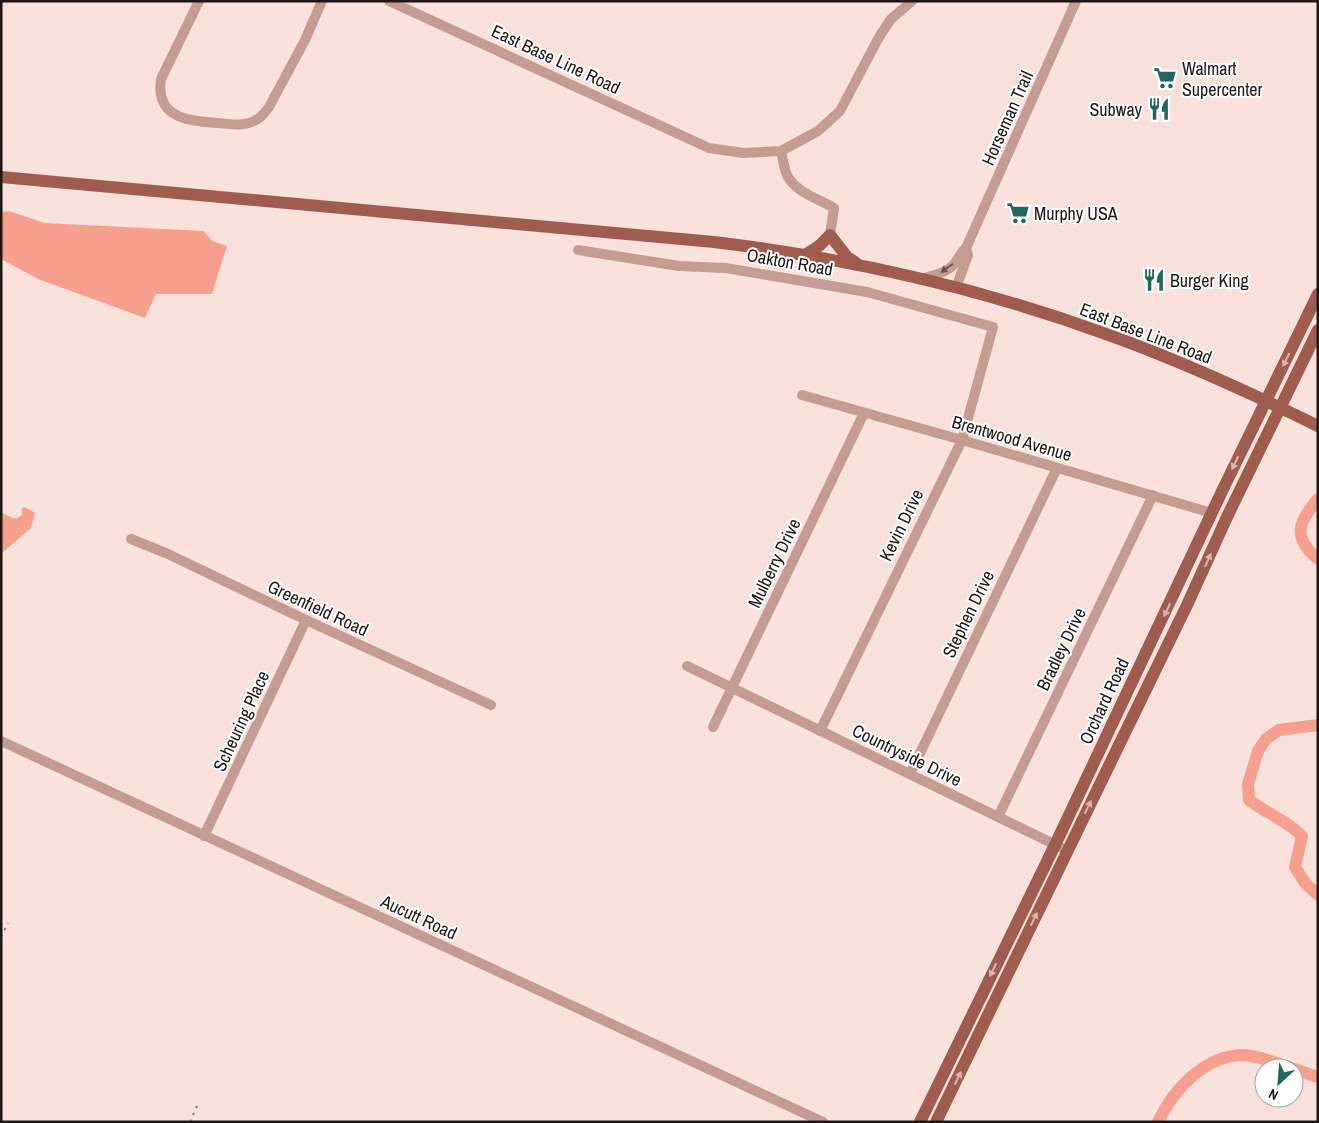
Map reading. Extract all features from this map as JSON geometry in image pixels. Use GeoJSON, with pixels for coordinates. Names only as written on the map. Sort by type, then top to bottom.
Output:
{"type":"FeatureCollection","features":[{"type":"Feature","properties":{"kind":"main road","name":"East Base Line Road"},"geometry":{"type":"LineString","coordinates":[[1,177],[608,231],[730,244],[805,255],[922,279],[1053,316],[1172,359],[1318,426]]}},
{"type":"Feature","properties":{"kind":"main road"},"geometry":{"type":"LineString","coordinates":[[805,255],[830,235],[847,258],[862,266]]}},
{"type":"Feature","properties":{"kind":"main road","name":"Orchard Road"},"geometry":{"type":"LineString","coordinates":[[920,1122],[1055,845],[1212,512],[1318,294]]}},
{"type":"Feature","properties":{"kind":"main road","name":"Orchard Road"},"geometry":{"type":"LineString","coordinates":[[936,1122],[1188,603],[1227,517],[1318,330]]}},
{"type":"Feature","properties":{"kind":"street"},"geometry":{"type":"LineString","coordinates":[[199,1],[161,79],[160,89],[162,98],[168,108],[184,119],[243,125],[255,121],[264,115],[304,40],[322,1]]}},
{"type":"Feature","properties":{"kind":"street","name":"East Base Line Road"},"geometry":{"type":"LineString","coordinates":[[389,1],[709,148],[743,153],[781,151]]}},
{"type":"Feature","properties":{"kind":"street"},"geometry":{"type":"LineString","coordinates":[[830,235],[834,208],[806,194],[788,177],[781,151],[818,131],[840,111],[887,25],[891,19],[912,1]]}},
{"type":"Feature","properties":{"kind":"street"},"geometry":{"type":"LineString","coordinates":[[1063,1],[1075,4]]}},
{"type":"Feature","properties":{"kind":"street","name":"Horseman Trail"},"geometry":{"type":"LineString","coordinates":[[922,279],[947,270],[966,248],[1075,4]]}},
{"type":"Feature","properties":{"kind":"street","name":"Horseman Trail"},"geometry":{"type":"LineString","coordinates":[[956,288],[968,255],[966,248]]}},
{"type":"Feature","properties":{"kind":"street","name":"Oakton Road"},"geometry":{"type":"LineString","coordinates":[[578,250],[679,266],[726,268],[868,292],[993,326]]}},
{"type":"Feature","properties":{"kind":"street","name":"Kevin Drive"},"geometry":{"type":"LineString","coordinates":[[820,731],[962,440],[993,326]]}},
{"type":"Feature","properties":{"kind":"street","name":"Brentwood Avenue"},"geometry":{"type":"LineString","coordinates":[[802,395],[1212,512]]}},
{"type":"Feature","properties":{"kind":"street","name":"Mulberry Drive"},"geometry":{"type":"LineString","coordinates":[[713,727],[864,413]]}},
{"type":"Feature","properties":{"kind":"street","name":"Stephen Drive"},"geometry":{"type":"LineString","coordinates":[[910,774],[1057,468]]}},
{"type":"Feature","properties":{"kind":"street","name":"Bradley Drive"},"geometry":{"type":"LineString","coordinates":[[998,817],[1154,495]]}},
{"type":"Feature","properties":{"kind":"street","name":"Greenfield Road"},"geometry":{"type":"LineString","coordinates":[[132,539],[492,705]]}},
{"type":"Feature","properties":{"kind":"street","name":"Scheuring Place"},"geometry":{"type":"LineString","coordinates":[[204,836],[306,620]]}},
{"type":"Feature","properties":{"kind":"street","name":"Countryside Drive"},"geometry":{"type":"LineString","coordinates":[[687,666],[1067,851]]}},
{"type":"Feature","properties":{"kind":"street","name":"Aucutt Road"},"geometry":{"type":"LineString","coordinates":[[1,741],[823,1122]]}},
{"type":"Feature","properties":{"kind":"shaded area"},"geometry":{"type":"Polygon","coordinates":[[[9,211],[45,223],[204,231],[212,241],[227,246],[212,294],[156,294],[145,318],[38,279],[1,259],[1,212],[9,211]]]}},
{"type":"Feature","properties":{"kind":"shaded area"},"geometry":{"type":"Polygon","coordinates":[[[25,507],[35,513],[31,528],[1,554],[1,512],[12,518],[17,518],[22,515],[22,508],[25,507]]]}},
{"type":"Feature","properties":{"kind":"waterway"},"geometry":{"type":"LineString","coordinates":[[1318,499],[1306,515],[1301,529],[1304,543],[1309,551],[1318,559]]}},
{"type":"Feature","properties":{"kind":"waterway"},"geometry":{"type":"LineString","coordinates":[[1318,725],[1279,730],[1266,739],[1258,751],[1248,784],[1249,800],[1296,830],[1302,836],[1295,867],[1305,883],[1318,895]]}},
{"type":"Feature","properties":{"kind":"waterway"},"geometry":{"type":"LineString","coordinates":[[1158,1122],[1164,1110],[1181,1087],[1203,1068],[1215,1061],[1228,1057],[1248,1055],[1260,1058]]}},
{"type":"Feature","properties":{"kind":"waterway"},"geometry":{"type":"LineString","coordinates":[[1304,1072],[1318,1077]]}},
{"type":"Feature","properties":{"kind":"railway"},"geometry":{"type":"LineString","coordinates":[[1,937],[8,923]]}},
{"type":"Feature","properties":{"kind":"railway"},"geometry":{"type":"LineString","coordinates":[[190,1122],[198,1104]]}},
{"type":"Feature","properties":{"kind":"place","name":"Walmart Supercenter"},"geometry":{"type":"Point","coordinates":[1165,78]}},
{"type":"Feature","properties":{"kind":"place","name":"Subway"},"geometry":{"type":"Point","coordinates":[1159,109]}},
{"type":"Feature","properties":{"kind":"place","name":"Murphy USA"},"geometry":{"type":"Point","coordinates":[1018,213]}},
{"type":"Feature","properties":{"kind":"place","name":"Burger King"},"geometry":{"type":"Point","coordinates":[1154,280]}}]}
